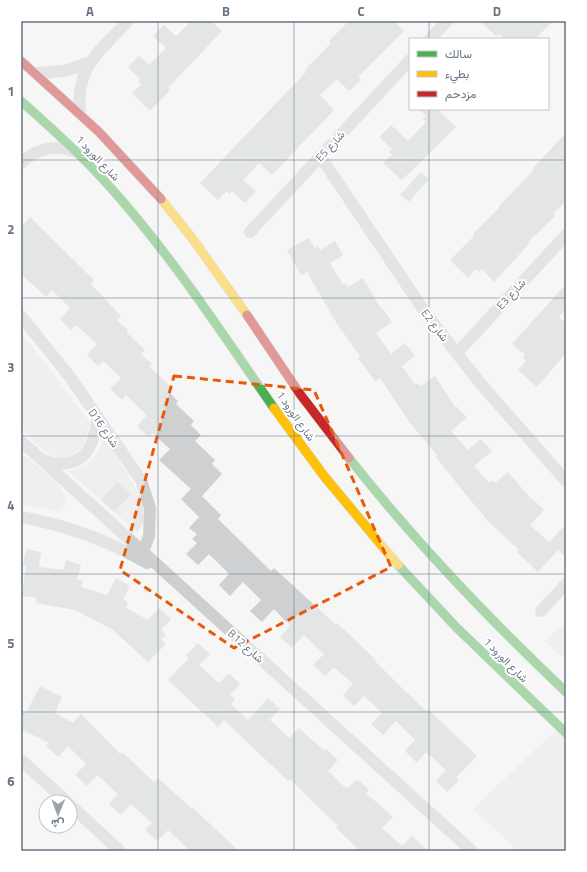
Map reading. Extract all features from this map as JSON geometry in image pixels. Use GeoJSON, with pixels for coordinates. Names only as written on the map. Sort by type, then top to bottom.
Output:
{"type":"FeatureCollection","features":[{"type":"Feature","properties":{"kind":"street"},"geometry":{"type":"LineString","coordinates":[[80,113],[81,84],[88,63],[128,21]]}},
{"type":"Feature","properties":{"kind":"street"},"geometry":{"type":"LineString","coordinates":[[431,38],[447,21]]}},
{"type":"Feature","properties":{"kind":"street","name":"شارع الورود 1"},"geometry":{"type":"LineString","coordinates":[[21,61],[80,113],[145,180],[213,265],[330,434],[422,545],[500,629],[566,692]]}},
{"type":"Feature","properties":{"kind":"street","name":"E5 شارع"},"geometry":{"type":"LineString","coordinates":[[250,232],[409,61]]}},
{"type":"Feature","properties":{"kind":"street"},"geometry":{"type":"LineString","coordinates":[[36,73],[65,71],[88,63]]}},
{"type":"Feature","properties":{"kind":"street","name":"شارع الورود 1"},"geometry":{"type":"LineString","coordinates":[[21,101],[76,151],[129,208],[178,268],[294,436],[368,529],[486,657],[566,733]]}},
{"type":"Feature","properties":{"kind":"street"},"geometry":{"type":"LineString","coordinates":[[21,163],[35,152],[48,148],[62,148],[76,151]]}},
{"type":"Feature","properties":{"kind":"street","name":"E2 شارع"},"geometry":{"type":"LineString","coordinates":[[320,156],[408,286],[457,353],[509,418],[566,481]]}},
{"type":"Feature","properties":{"kind":"street","name":"E3 شارع"},"geometry":{"type":"LineString","coordinates":[[457,353],[566,235]]}},
{"type":"Feature","properties":{"kind":"street","name":"D16 شارع"},"geometry":{"type":"LineString","coordinates":[[21,316],[70,377],[141,480],[147,494],[151,523],[144,552]]}},
{"type":"Feature","properties":{"kind":"street"},"geometry":{"type":"LineString","coordinates":[[42,460],[58,465],[71,463],[83,457],[91,446],[96,434],[97,417]]}},
{"type":"Feature","properties":{"kind":"street","name":"B12 شارع"},"geometry":{"type":"LineString","coordinates":[[21,441],[472,851]]}},
{"type":"Feature","properties":{"kind":"street"},"geometry":{"type":"LineString","coordinates":[[21,517],[50,522],[90,535],[129,552],[169,575]]}},
{"type":"Feature","properties":{"kind":"street"},"geometry":{"type":"LineString","coordinates":[[541,611],[566,584]]}},
{"type":"Feature","properties":{"kind":"street"},"geometry":{"type":"LineString","coordinates":[[21,760],[58,794]]}},
{"type":"Feature","properties":{"kind":"street"},"geometry":{"type":"LineString","coordinates":[[78,812],[120,851]]}},
{"type":"Feature","properties":{"kind":"highlighted area"},"geometry":{"type":"Polygon","coordinates":[[[174,376],[314,390],[391,567],[234,648],[120,570],[174,376]]]}},
{"type":"Feature","properties":{"kind":"shaded area"},"geometry":{"type":"Polygon","coordinates":[[[421,172],[429,179],[409,202],[400,195],[421,172]]]}},
{"type":"Feature","properties":{"kind":"shaded area"},"geometry":{"type":"Polygon","coordinates":[[[21,332],[89,421],[83,444],[74,455],[60,458],[47,453],[21,428],[21,332]]]}},
{"type":"Feature","properties":{"kind":"shaded area"},"geometry":{"type":"Polygon","coordinates":[[[103,430],[143,500],[144,521],[137,532],[68,471],[83,466],[96,456],[102,444],[103,430]]]}},
{"type":"Feature","properties":{"kind":"shaded area"},"geometry":{"type":"Polygon","coordinates":[[[21,452],[58,484],[65,495],[65,505],[59,511],[21,505],[21,452]]]}},
{"type":"Feature","properties":{"kind":"shaded area"},"geometry":{"type":"Polygon","coordinates":[[[566,622],[566,660],[544,641],[566,622]]]}},
{"type":"Feature","properties":{"kind":"shaded area"},"geometry":{"type":"Polygon","coordinates":[[[566,720],[566,851],[518,851],[473,809],[566,720]]]}},
{"type":"Feature","properties":{"kind":"building"},"geometry":{"type":"Polygon","coordinates":[[[191,21],[211,21],[222,31],[168,88],[170,90],[150,111],[132,93],[141,85],[138,82],[140,79],[128,67],[139,56],[149,65],[166,48],[153,36],[164,25],[176,36],[191,21]]]}},
{"type":"Feature","properties":{"kind":"building"},"geometry":{"type":"Polygon","coordinates":[[[349,21],[394,21],[404,31],[358,77],[361,80],[349,91],[337,79],[320,95],[334,110],[272,175],[259,163],[243,180],[256,191],[245,203],[232,191],[229,194],[226,191],[218,200],[200,183],[306,72],[305,70],[331,43],[329,41],[349,21]]]}},
{"type":"Feature","properties":{"kind":"building"},"geometry":{"type":"Polygon","coordinates":[[[480,21],[553,21],[536,38],[503,38],[499,34],[496,36],[480,21]]]}},
{"type":"Feature","properties":{"kind":"building"},"geometry":{"type":"Polygon","coordinates":[[[420,110],[438,110],[456,127],[402,180],[383,163],[392,155],[389,152],[392,149],[379,137],[391,125],[408,141],[426,122],[423,119],[426,116],[420,110]]]}},
{"type":"Feature","properties":{"kind":"building"},"geometry":{"type":"Polygon","coordinates":[[[566,133],[566,201],[553,214],[555,216],[528,242],[529,244],[494,282],[482,269],[479,272],[476,269],[468,278],[450,260],[474,236],[473,234],[500,207],[499,206],[534,170],[533,168],[566,133]]]}},
{"type":"Feature","properties":{"kind":"building"},"geometry":{"type":"Polygon","coordinates":[[[30,217],[94,280],[91,284],[121,316],[117,320],[128,330],[126,332],[145,350],[141,354],[152,364],[149,366],[171,387],[168,391],[178,401],[176,404],[194,421],[191,425],[201,435],[195,441],[215,460],[212,464],[222,474],[202,496],[221,515],[218,519],[271,571],[274,568],[335,624],[337,623],[426,711],[428,709],[477,756],[456,778],[459,780],[447,792],[436,781],[446,770],[426,752],[417,763],[405,751],[415,740],[396,721],[383,735],[371,724],[382,713],[364,696],[354,706],[343,695],[353,684],[334,667],[325,676],[313,665],[324,654],[304,635],[292,648],[280,637],[290,626],[274,609],[262,622],[250,611],[261,600],[243,582],[230,596],[219,585],[229,574],[209,554],[198,565],[186,554],[197,543],[192,539],[197,534],[189,528],[199,517],[181,499],[191,489],[159,460],[170,449],[152,433],[149,437],[137,426],[147,415],[126,395],[122,400],[110,389],[121,378],[103,361],[98,366],[87,355],[97,344],[76,325],[71,330],[60,319],[70,308],[52,290],[46,297],[21,274],[21,227],[30,217]]]}},
{"type":"Feature","properties":{"kind":"building"},"geometry":{"type":"Polygon","coordinates":[[[309,238],[315,248],[318,246],[320,250],[335,241],[343,255],[330,263],[343,285],[346,283],[348,287],[363,278],[382,310],[383,309],[392,322],[376,333],[391,354],[405,343],[415,356],[402,366],[415,385],[418,383],[421,386],[435,376],[455,407],[456,406],[467,418],[451,431],[468,450],[481,439],[492,451],[474,466],[489,483],[492,480],[495,483],[508,472],[532,500],[533,499],[544,510],[530,525],[549,542],[566,524],[566,557],[558,550],[538,572],[517,552],[519,550],[488,521],[462,490],[436,457],[437,455],[410,423],[380,378],[375,381],[358,358],[360,356],[337,324],[307,272],[301,275],[287,250],[309,238]]]}},
{"type":"Feature","properties":{"kind":"building"},"geometry":{"type":"Polygon","coordinates":[[[566,284],[566,309],[559,317],[566,323],[566,353],[537,387],[518,370],[526,361],[523,358],[525,355],[512,344],[566,284]]]}},
{"type":"Feature","properties":{"kind":"building"},"geometry":{"type":"Polygon","coordinates":[[[118,482],[131,494],[114,512],[101,500],[118,482]]]}},
{"type":"Feature","properties":{"kind":"building"},"geometry":{"type":"Polygon","coordinates":[[[26,549],[41,552],[39,567],[63,570],[66,560],[81,565],[77,580],[83,581],[81,587],[107,595],[116,578],[130,586],[123,599],[128,602],[126,608],[148,620],[159,608],[171,619],[161,630],[166,635],[161,639],[166,644],[148,662],[113,630],[75,610],[36,603],[36,598],[22,596],[26,566],[23,566],[26,549]]]}},
{"type":"Feature","properties":{"kind":"building"},"geometry":{"type":"Polygon","coordinates":[[[198,643],[210,654],[199,665],[219,683],[229,673],[240,684],[230,695],[235,699],[231,704],[248,720],[268,698],[280,709],[270,720],[289,738],[299,728],[324,751],[326,749],[338,760],[328,771],[347,789],[357,779],[369,790],[366,793],[393,817],[382,828],[402,846],[412,836],[428,851],[360,851],[336,828],[338,826],[290,779],[288,781],[224,720],[218,727],[168,680],[189,658],[186,655],[198,643]]]}},
{"type":"Feature","properties":{"kind":"building"},"geometry":{"type":"Polygon","coordinates":[[[40,686],[62,697],[55,713],[73,723],[81,714],[120,754],[122,752],[154,782],[158,778],[191,808],[192,807],[239,851],[190,851],[168,830],[157,841],[145,830],[152,823],[131,804],[121,815],[109,804],[118,794],[97,775],[87,786],[75,775],[86,764],[68,746],[58,757],[46,746],[49,743],[21,729],[21,710],[26,713],[40,686]]]}},
{"type":"Feature","properties":{"kind":"traffic: fast"},"geometry":{"type":"LineString","coordinates":[[21,101],[91,166],[124,203],[170,260],[274,408]]}},
{"type":"Feature","properties":{"kind":"traffic: fast"},"geometry":{"type":"LineString","coordinates":[[349,458],[426,550],[481,608],[566,692]]}},
{"type":"Feature","properties":{"kind":"traffic: fast"},"geometry":{"type":"LineString","coordinates":[[398,565],[457,628],[566,733]]}},
{"type":"Feature","properties":{"kind":"traffic: slow"},"geometry":{"type":"LineString","coordinates":[[161,199],[192,238],[247,315]]}},
{"type":"Feature","properties":{"kind":"traffic: slow"},"geometry":{"type":"LineString","coordinates":[[274,408],[324,476],[398,565]]}},
{"type":"Feature","properties":{"kind":"traffic: jam"},"geometry":{"type":"LineString","coordinates":[[21,61],[99,132],[161,199]]}},
{"type":"Feature","properties":{"kind":"traffic: jam"},"geometry":{"type":"LineString","coordinates":[[247,315],[300,394],[349,458]]}}]}
